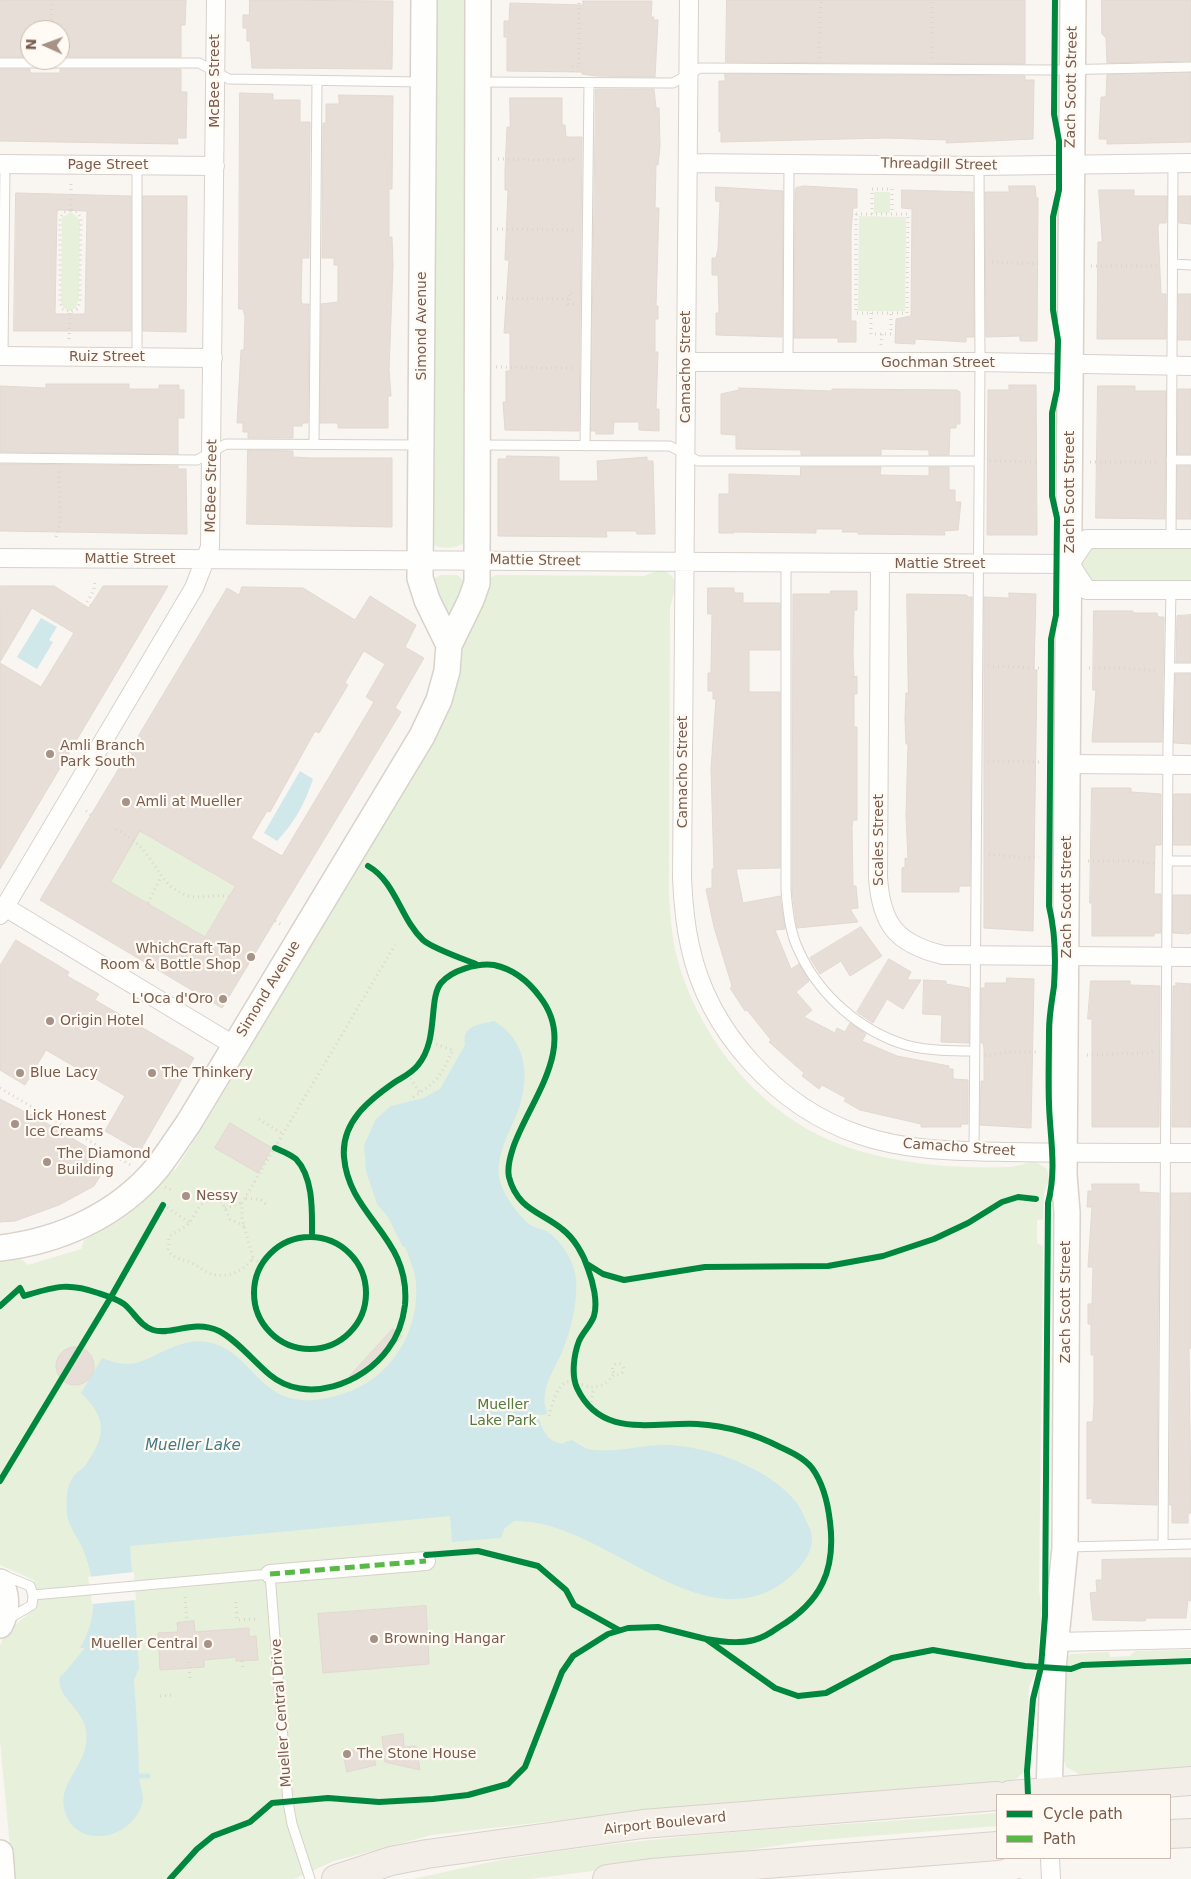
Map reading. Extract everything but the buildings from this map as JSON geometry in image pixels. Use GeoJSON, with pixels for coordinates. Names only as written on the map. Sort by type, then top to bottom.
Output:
{"type":"FeatureCollection","features":[{"type":"Feature","properties":{"kind":"main road"},"geometry":{"type":"LineString","coordinates":[[1050,1794],[1191,1781]]}},
{"type":"Feature","properties":{"kind":"main road","name":"Airport Boulevard"},"geometry":{"type":"LineString","coordinates":[[336,1879],[391,1861],[427,1854],[643,1824],[996,1796]]}},
{"type":"Feature","properties":{"kind":"main road"},"geometry":{"type":"LineString","coordinates":[[1171,1834],[1191,1833]]}},
{"type":"Feature","properties":{"kind":"main road"},"geometry":{"type":"LineString","coordinates":[[607,1879],[651,1873],[994,1845]]}},
{"type":"Feature","properties":{"kind":"street","name":"McBee Street"},"geometry":{"type":"LineString","coordinates":[[2,911],[194,588],[206,560],[212,529],[216,0]]}},
{"type":"Feature","properties":{"kind":"street","name":"Simond Avenue"},"geometry":{"type":"LineString","coordinates":[[424,0],[420,560],[422,588],[449,645]]}},
{"type":"Feature","properties":{"kind":"street","name":"Simond Avenue"},"geometry":{"type":"LineString","coordinates":[[0,1248],[46,1240],[66,1232],[120,1204],[156,1168],[188,1124],[422,736],[439,700],[447,671],[449,645],[475,588],[478,0]]}},
{"type":"Feature","properties":{"kind":"street","name":"Camacho Street"},"geometry":{"type":"LineString","coordinates":[[688,0],[682,868],[684,915],[690,948],[703,986],[721,1023],[748,1060],[781,1091],[817,1117],[860,1135],[903,1146],[974,1151],[1191,1153]]}},
{"type":"Feature","properties":{"kind":"street","name":"Zach Scott Street"},"geometry":{"type":"LineString","coordinates":[[1050,1794],[1055,1642],[1065,1548],[1067,1212],[1065,1152],[1073,0]]}},
{"type":"Feature","properties":{"kind":"street","name":"Threadgill Street"},"geometry":{"type":"LineString","coordinates":[[688,163],[979,166],[1191,163]]}},
{"type":"Feature","properties":{"kind":"street","name":"Page Street"},"geometry":{"type":"LineString","coordinates":[[2,164],[215,166]]}},
{"type":"Feature","properties":{"kind":"street","name":"Ruiz Street"},"geometry":{"type":"LineString","coordinates":[[2,356],[214,358]]}},
{"type":"Feature","properties":{"kind":"street","name":"Gochman Street"},"geometry":{"type":"LineString","coordinates":[[686,362],[980,362],[1191,366]]}},
{"type":"Feature","properties":{"kind":"street"},"geometry":{"type":"LineString","coordinates":[[1191,539],[1088,540],[1070,564],[1086,590],[1191,590]]}},
{"type":"Feature","properties":{"kind":"street","name":"Mattie Street"},"geometry":{"type":"LineString","coordinates":[[0,558],[1070,564]]}},
{"type":"Feature","properties":{"kind":"street","name":"Scales Street"},"geometry":{"type":"LineString","coordinates":[[880,563],[879,898],[886,918],[900,937],[919,949],[943,955],[1191,957]]}},
{"type":"Feature","properties":{"kind":"street"},"geometry":{"type":"LineString","coordinates":[[1068,764],[1191,765]]}},
{"type":"Feature","properties":{"kind":"street"},"geometry":{"type":"LineString","coordinates":[[2,911],[234,1046]]}},
{"type":"Feature","properties":{"kind":"street"},"geometry":{"type":"LineString","coordinates":[[270,1574],[426,1561]]}},
{"type":"Feature","properties":{"kind":"street"},"geometry":{"type":"LineString","coordinates":[[0,1582],[6,1600],[1,1625]]}},
{"type":"Feature","properties":{"kind":"street"},"geometry":{"type":"LineString","coordinates":[[1055,1642],[1191,1639]]}},
{"type":"Feature","properties":{"kind":"street"},"geometry":{"type":"LineString","coordinates":[[0,1853],[2,1879]]}},
{"type":"Feature","properties":{"kind":"street"},"geometry":{"type":"LineString","coordinates":[[1050,1859],[1051,1879]]}},
{"type":"Feature","properties":{"kind":"lane"},"geometry":{"type":"LineString","coordinates":[[0,63],[199,63],[229,79],[423,82]]}},
{"type":"Feature","properties":{"kind":"lane"},"geometry":{"type":"LineString","coordinates":[[477,82],[673,83],[700,68],[1073,70],[1191,67]]}},
{"type":"Feature","properties":{"kind":"lane"},"geometry":{"type":"LineString","coordinates":[[314,444],[317,81]]}},
{"type":"Feature","properties":{"kind":"lane"},"geometry":{"type":"LineString","coordinates":[[585,446],[589,82]]}},
{"type":"Feature","properties":{"kind":"lane"},"geometry":{"type":"LineString","coordinates":[[2,164],[2,356]]}},
{"type":"Feature","properties":{"kind":"lane"},"geometry":{"type":"LineString","coordinates":[[788,362],[789,164]]}},
{"type":"Feature","properties":{"kind":"lane"},"geometry":{"type":"LineString","coordinates":[[1171,539],[1173,164]]}},
{"type":"Feature","properties":{"kind":"lane"},"geometry":{"type":"LineString","coordinates":[[137,165],[137,357]]}},
{"type":"Feature","properties":{"kind":"lane"},"geometry":{"type":"LineString","coordinates":[[974,1151],[980,362],[979,166]]}},
{"type":"Feature","properties":{"kind":"lane"},"geometry":{"type":"LineString","coordinates":[[1173,264],[1191,264]]}},
{"type":"Feature","properties":{"kind":"lane"},"geometry":{"type":"LineString","coordinates":[[0,458],[197,460],[226,444],[422,445]]}},
{"type":"Feature","properties":{"kind":"lane"},"geometry":{"type":"LineString","coordinates":[[476,445],[670,446],[698,460],[979,461]]}},
{"type":"Feature","properties":{"kind":"lane"},"geometry":{"type":"LineString","coordinates":[[1172,461],[1191,460]]}},
{"type":"Feature","properties":{"kind":"lane"},"geometry":{"type":"LineString","coordinates":[[786,562],[786,892],[790,926],[799,951],[818,984],[836,1004],[875,1033],[907,1045],[940,1051],[975,1054]]}},
{"type":"Feature","properties":{"kind":"lane"},"geometry":{"type":"LineString","coordinates":[[1163,1545],[1167,863],[1171,589]]}},
{"type":"Feature","properties":{"kind":"lane"},"geometry":{"type":"LineString","coordinates":[[1169,670],[1191,668]]}},
{"type":"Feature","properties":{"kind":"lane"},"geometry":{"type":"LineString","coordinates":[[1167,863],[1191,861]]}},
{"type":"Feature","properties":{"kind":"lane"},"geometry":{"type":"LineString","coordinates":[[1065,1548],[1191,1544]]}},
{"type":"Feature","properties":{"kind":"lane"},"geometry":{"type":"LineString","coordinates":[[0,1574],[30,1586],[33,1595],[32,1604],[1,1625]]}},
{"type":"Feature","properties":{"kind":"lane"},"geometry":{"type":"LineString","coordinates":[[33,1595],[270,1574]]}},
{"type":"Feature","properties":{"kind":"lane","name":"Mueller Central Drive"},"geometry":{"type":"LineString","coordinates":[[270,1574],[288,1802],[292,1824],[310,1879]]}},
{"type":"Feature","properties":{"kind":"path"},"geometry":{"type":"LineString","coordinates":[[51,20],[52,0]]}},
{"type":"Feature","properties":{"kind":"path"},"geometry":{"type":"LineString","coordinates":[[572,83],[572,67],[579,67],[579,0]]}},
{"type":"Feature","properties":{"kind":"path"},"geometry":{"type":"LineString","coordinates":[[819,68],[821,0]]}},
{"type":"Feature","properties":{"kind":"path"},"geometry":{"type":"LineString","coordinates":[[932,0],[932,69]]}},
{"type":"Feature","properties":{"kind":"path"},"geometry":{"type":"LineString","coordinates":[[493,159],[566,160],[587,157]]}},
{"type":"Feature","properties":{"kind":"path"},"geometry":{"type":"LineString","coordinates":[[882,182],[882,189]]}},
{"type":"Feature","properties":{"kind":"path"},"geometry":{"type":"LineString","coordinates":[[71,183],[71,210]]}},
{"type":"Feature","properties":{"kind":"path"},"geometry":{"type":"LineString","coordinates":[[872,214],[872,189],[892,189],[892,214]]}},
{"type":"Feature","properties":{"kind":"path"},"geometry":{"type":"LineString","coordinates":[[71,210],[77,212],[81,218],[80,302],[77,309],[70,312],[60,305],[60,218],[64,212],[71,210]]}},
{"type":"Feature","properties":{"kind":"path"},"geometry":{"type":"LineString","coordinates":[[856,214],[892,214],[908,214],[907,313],[856,313],[856,214]]}},
{"type":"Feature","properties":{"kind":"path"},"geometry":{"type":"LineString","coordinates":[[492,228],[586,230]]}},
{"type":"Feature","properties":{"kind":"path"},"geometry":{"type":"LineString","coordinates":[[980,259],[1004,264],[1041,264]]}},
{"type":"Feature","properties":{"kind":"path"},"geometry":{"type":"LineString","coordinates":[[1092,266],[1148,268],[1173,264]]}},
{"type":"Feature","properties":{"kind":"path"},"geometry":{"type":"LineString","coordinates":[[492,298],[569,299],[568,293],[586,293]]}},
{"type":"Feature","properties":{"kind":"path"},"geometry":{"type":"LineString","coordinates":[[69,339],[70,312]]}},
{"type":"Feature","properties":{"kind":"path"},"geometry":{"type":"LineString","coordinates":[[871,313],[871,334],[891,334],[891,313]]}},
{"type":"Feature","properties":{"kind":"path"},"geometry":{"type":"LineString","coordinates":[[882,334],[882,345]]}},
{"type":"Feature","properties":{"kind":"path"},"geometry":{"type":"LineString","coordinates":[[491,366],[586,369]]}},
{"type":"Feature","properties":{"kind":"path"},"geometry":{"type":"LineString","coordinates":[[56,538],[60,524],[60,458]]}},
{"type":"Feature","properties":{"kind":"path"},"geometry":{"type":"LineString","coordinates":[[979,461],[1040,462]]}},
{"type":"Feature","properties":{"kind":"path"},"geometry":{"type":"LineString","coordinates":[[1090,462],[1172,461]]}},
{"type":"Feature","properties":{"kind":"path"},"geometry":{"type":"LineString","coordinates":[[91,605],[87,602],[94,590],[94,580]]}},
{"type":"Feature","properties":{"kind":"path"},"geometry":{"type":"LineString","coordinates":[[978,666],[1040,668]]}},
{"type":"Feature","properties":{"kind":"path"},"geometry":{"type":"LineString","coordinates":[[1089,668],[1169,670]]}},
{"type":"Feature","properties":{"kind":"path"},"geometry":{"type":"LineString","coordinates":[[976,761],[1039,762]]}},
{"type":"Feature","properties":{"kind":"path"},"geometry":{"type":"LineString","coordinates":[[86,811],[91,814]]}},
{"type":"Feature","properties":{"kind":"path"},"geometry":{"type":"LineString","coordinates":[[116,829],[140,847],[168,886],[188,896],[220,895],[228,897]]}},
{"type":"Feature","properties":{"kind":"path"},"geometry":{"type":"LineString","coordinates":[[976,855],[1039,857]]}},
{"type":"Feature","properties":{"kind":"path"},"geometry":{"type":"LineString","coordinates":[[1088,861],[1167,863]]}},
{"type":"Feature","properties":{"kind":"path"},"geometry":{"type":"LineString","coordinates":[[148,903],[161,876]]}},
{"type":"Feature","properties":{"kind":"path"},"geometry":{"type":"LineString","coordinates":[[275,921],[282,925]]}},
{"type":"Feature","properties":{"kind":"path"},"geometry":{"type":"LineString","coordinates":[[226,1208],[242,1203],[278,1149],[283,1134],[398,938]]}},
{"type":"Feature","properties":{"kind":"path"},"geometry":{"type":"LineString","coordinates":[[395,945],[404,942]]}},
{"type":"Feature","properties":{"kind":"path"},"geometry":{"type":"LineString","coordinates":[[413,1097],[436,1082],[452,1050],[429,1045],[432,1035]]}},
{"type":"Feature","properties":{"kind":"path"},"geometry":{"type":"LineString","coordinates":[[1087,1055],[1148,1053],[1166,1050]]}},
{"type":"Feature","properties":{"kind":"path"},"geometry":{"type":"LineString","coordinates":[[975,1054],[1038,1052]]}},
{"type":"Feature","properties":{"kind":"path"},"geometry":{"type":"LineString","coordinates":[[408,1074],[420,1093]]}},
{"type":"Feature","properties":{"kind":"path"},"geometry":{"type":"LineString","coordinates":[[0,1088],[135,1168]]}},
{"type":"Feature","properties":{"kind":"path"},"geometry":{"type":"LineString","coordinates":[[259,1119],[283,1134]]}},
{"type":"Feature","properties":{"kind":"path"},"geometry":{"type":"LineString","coordinates":[[246,1198],[261,1200],[268,1206]]}},
{"type":"Feature","properties":{"kind":"path"},"geometry":{"type":"LineString","coordinates":[[244,1226],[230,1219],[224,1204],[219,1200],[208,1201],[200,1205],[189,1222],[169,1237],[168,1251],[174,1258],[217,1275],[235,1273],[252,1259],[265,1261],[259,1272]]}},
{"type":"Feature","properties":{"kind":"path"},"geometry":{"type":"LineString","coordinates":[[242,1203],[244,1226],[252,1259]]}},
{"type":"Feature","properties":{"kind":"path"},"geometry":{"type":"LineString","coordinates":[[162,1208],[189,1222]]}},
{"type":"Feature","properties":{"kind":"path"},"geometry":{"type":"LineString","coordinates":[[574,1373],[574,1380],[592,1409]]}},
{"type":"Feature","properties":{"kind":"path"},"geometry":{"type":"LineString","coordinates":[[549,1416],[561,1386],[574,1380],[594,1388],[607,1382],[614,1373]]}},
{"type":"Feature","properties":{"kind":"path"},"geometry":{"type":"LineString","coordinates":[[592,1409],[594,1388]]}},
{"type":"Feature","properties":{"kind":"path"},"geometry":{"type":"LineString","coordinates":[[185,1597],[187,1622]]}},
{"type":"Feature","properties":{"kind":"path"},"geometry":{"type":"LineString","coordinates":[[236,1602],[237,1620],[257,1618]]}},
{"type":"Feature","properties":{"kind":"path"},"geometry":{"type":"LineString","coordinates":[[242,1661],[243,1670]]}},
{"type":"Feature","properties":{"kind":"path"},"geometry":{"type":"LineString","coordinates":[[189,1662],[190,1681]]}},
{"type":"Feature","properties":{"kind":"path"},"geometry":{"type":"LineString","coordinates":[[160,1696],[175,1695]]}},
{"type":"Feature","properties":{"kind":"path"},"geometry":{"type":"LineString","coordinates":[[1019,1874],[1019,1879]]}},
{"type":"Feature","properties":{"kind":"green space"},"geometry":{"type":"Polygon","coordinates":[[[432,0],[471,0],[467,540],[460,545],[450,548],[431,544],[432,0]]]}},
{"type":"Feature","properties":{"kind":"green space"},"geometry":{"type":"Polygon","coordinates":[[[874,192],[890,192],[890,213],[874,213],[874,192]]]}},
{"type":"Feature","properties":{"kind":"green space"},"geometry":{"type":"Polygon","coordinates":[[[71,212],[80,220],[79,298],[76,308],[70,311],[64,308],[61,302],[62,218],[71,212]]]}},
{"type":"Feature","properties":{"kind":"green space"},"geometry":{"type":"Polygon","coordinates":[[[859,216],[906,217],[905,311],[858,311],[859,216]]]}},
{"type":"Feature","properties":{"kind":"green space"},"geometry":{"type":"Polygon","coordinates":[[[1091,548],[1191,548],[1191,584],[1089,583],[1083,574],[1083,555],[1091,548]]]}},
{"type":"Feature","properties":{"kind":"green space","name":"Mueller Lake Park"},"geometry":{"type":"Polygon","coordinates":[[[659,570],[671,575],[675,584],[670,608],[669,890],[672,929],[677,959],[691,996],[704,1023],[720,1049],[760,1094],[783,1113],[807,1129],[847,1147],[903,1161],[931,1165],[1002,1167],[1036,1162],[1047,1169],[1049,1179],[1044,1193],[1043,1219],[1037,1220],[1037,1243],[1043,1246],[1039,1590],[1042,1610],[1036,1673],[1029,1686],[1026,1765],[1023,1773],[1016,1779],[1006,1781],[622,1813],[432,1835],[334,1861],[294,1879],[13,1879],[0,1741],[0,1646],[6,1632],[36,1608],[34,1580],[0,1565],[0,1261],[21,1259],[28,1265],[81,1249],[84,1240],[117,1222],[140,1205],[147,1198],[147,1190],[163,1173],[176,1169],[435,739],[452,703],[460,676],[464,634],[488,579],[496,575],[644,576],[659,570]]]}},
{"type":"Feature","properties":{"kind":"green space"},"geometry":{"type":"Polygon","coordinates":[[[440,575],[457,575],[465,581],[450,622],[431,581],[440,575]]]}},
{"type":"Feature","properties":{"kind":"green space"},"geometry":{"type":"Polygon","coordinates":[[[121,820],[234,886],[194,956],[185,951],[197,932],[111,882],[130,849],[110,838],[121,820]]]}},
{"type":"Feature","properties":{"kind":"green space"},"geometry":{"type":"Polygon","coordinates":[[[1191,1650],[1191,1768],[1083,1776],[1066,1767],[1061,1752],[1066,1657],[1071,1654],[1109,1652],[1110,1657],[1130,1656],[1135,1651],[1191,1650]]]}},
{"type":"Feature","properties":{"kind":"green space"},"geometry":{"type":"Polygon","coordinates":[[[996,1813],[996,1826],[807,1841],[697,1858],[529,1879],[412,1879],[484,1863],[569,1850],[630,1842],[996,1813]]]}},
{"type":"Feature","properties":{"kind":"water"},"geometry":{"type":"Polygon","coordinates":[[[41,618],[57,627],[49,640],[53,642],[37,669],[17,657],[41,618]]]}},
{"type":"Feature","properties":{"kind":"water"},"geometry":{"type":"Polygon","coordinates":[[[300,771],[313,779],[299,812],[277,841],[264,833],[300,771]]]}},
{"type":"Feature","properties":{"kind":"water","name":"Mueller Lake"},"geometry":{"type":"Polygon","coordinates":[[[494,1021],[505,1029],[519,1048],[523,1059],[524,1071],[524,1083],[519,1108],[500,1158],[500,1182],[511,1204],[522,1217],[532,1226],[552,1235],[562,1245],[573,1265],[576,1278],[575,1306],[571,1325],[546,1389],[545,1404],[547,1413],[544,1415],[537,1414],[546,1434],[558,1443],[564,1444],[572,1440],[588,1449],[617,1450],[655,1445],[681,1446],[718,1454],[736,1461],[770,1479],[796,1502],[812,1536],[810,1551],[802,1565],[785,1581],[753,1597],[720,1598],[686,1589],[651,1574],[582,1538],[548,1525],[514,1521],[504,1529],[501,1538],[452,1542],[450,1516],[130,1546],[139,1668],[134,1680],[139,1778],[143,1801],[136,1817],[126,1827],[114,1833],[102,1836],[89,1835],[78,1830],[69,1821],[64,1808],[64,1797],[70,1779],[85,1750],[85,1726],[64,1694],[60,1681],[61,1674],[62,1676],[85,1648],[80,1648],[91,1623],[94,1597],[93,1584],[86,1558],[68,1518],[67,1500],[71,1481],[94,1453],[101,1426],[95,1410],[81,1393],[102,1358],[128,1364],[137,1363],[175,1346],[196,1341],[220,1346],[231,1352],[267,1386],[290,1398],[303,1400],[316,1400],[342,1394],[374,1378],[388,1366],[407,1336],[413,1319],[416,1283],[405,1247],[403,1247],[388,1217],[377,1204],[366,1171],[364,1145],[376,1119],[391,1106],[423,1098],[440,1089],[465,1045],[468,1030],[476,1025],[494,1021]]]}},
{"type":"Feature","properties":{"kind":"pier"},"geometry":{"type":"Polygon","coordinates":[[[134,1572],[136,1600],[92,1604],[88,1577],[134,1572]]]}},
{"type":"Feature","properties":{"kind":"waterway"},"geometry":{"type":"LineString","coordinates":[[140,1776],[148,1776]]}},
{"type":"Feature","properties":{"kind":"marked path"},"geometry":{"type":"LineString","coordinates":[[270,1574],[426,1561]]}},
{"type":"Feature","properties":{"kind":"cycle path"},"geometry":{"type":"LineString","coordinates":[[1028,1794],[1027,1771],[1033,1699],[1041,1667],[1045,1616],[1048,1203],[1053,1166],[1049,1095],[1049,1031],[1055,955],[1053,925],[1049,906],[1051,639],[1056,615],[1057,518],[1052,496],[1052,413],[1057,390],[1058,340],[1053,310],[1053,217],[1059,190],[1059,141],[1054,114],[1055,0]]}},
{"type":"Feature","properties":{"kind":"cycle path"},"geometry":{"type":"LineString","coordinates":[[368,866],[385,881],[415,931],[423,940],[440,950],[476,964]]}},
{"type":"Feature","properties":{"kind":"cycle path"},"geometry":{"type":"LineString","coordinates":[[0,1306],[20,1288],[24,1296],[52,1288],[78,1288],[105,1295],[121,1302],[144,1325],[153,1330],[167,1331],[200,1327],[219,1331],[239,1346],[270,1375],[284,1384],[300,1389],[317,1389],[333,1386],[349,1381],[364,1372],[388,1349],[397,1334],[405,1305],[404,1281],[399,1261],[390,1244],[356,1196],[348,1178],[344,1157],[344,1144],[347,1133],[352,1123],[367,1104],[418,1065],[429,1044],[435,999],[441,983],[452,974],[473,966],[494,965],[508,970],[531,986],[551,1016],[554,1035],[553,1054],[539,1093],[513,1148],[508,1174],[513,1188],[524,1203],[571,1237],[581,1253],[590,1274],[595,1310],[593,1319],[579,1341],[576,1352],[574,1371],[577,1388],[587,1404],[600,1415],[614,1421],[646,1425],[708,1425],[740,1431],[770,1442],[809,1464],[816,1474],[824,1494],[828,1508],[831,1539],[828,1570],[815,1595],[806,1607],[761,1638],[736,1642],[706,1639]]}},
{"type":"Feature","properties":{"kind":"cycle path"},"geometry":{"type":"LineString","coordinates":[[275,1148],[296,1159],[306,1176],[311,1196],[312,1236]]}},
{"type":"Feature","properties":{"kind":"cycle path"},"geometry":{"type":"LineString","coordinates":[[587,1264],[603,1274],[624,1280],[705,1267],[828,1266],[883,1256],[934,1239],[968,1223],[1002,1202],[1018,1197],[1036,1199]]}},
{"type":"Feature","properties":{"kind":"cycle path"},"geometry":{"type":"LineString","coordinates":[[0,1481],[111,1297],[163,1205]]}},
{"type":"Feature","properties":{"kind":"cycle path"},"geometry":{"type":"LineString","coordinates":[[310,1237],[331,1241],[349,1254],[362,1272],[366,1293],[362,1314],[349,1332],[331,1345],[310,1349],[289,1345],[271,1332],[258,1314],[254,1293],[258,1272],[271,1254],[289,1241],[310,1237]]}},
{"type":"Feature","properties":{"kind":"cycle path"},"geometry":{"type":"LineString","coordinates":[[426,1555],[478,1551],[538,1566],[566,1590],[574,1605],[619,1630]]}},
{"type":"Feature","properties":{"kind":"cycle path"},"geometry":{"type":"LineString","coordinates":[[170,1879],[197,1849],[213,1836],[250,1822],[272,1803],[328,1798],[379,1802],[433,1799],[468,1795],[508,1784],[525,1767],[562,1672],[573,1656],[608,1634],[628,1628],[658,1627],[706,1639],[775,1688],[798,1696],[826,1693],[892,1658],[933,1650],[1025,1666],[1071,1669],[1082,1665],[1191,1661]]}},
{"type":"Feature","properties":{"kind":"place","name":"Amli Branch Park South"},"geometry":{"type":"Point","coordinates":[50,754]}},
{"type":"Feature","properties":{"kind":"place","name":"Amli at Mueller"},"geometry":{"type":"Point","coordinates":[126,802]}},
{"type":"Feature","properties":{"kind":"place","name":"WhichCraft Tap Room & Bottle Shop"},"geometry":{"type":"Point","coordinates":[251,957]}},
{"type":"Feature","properties":{"kind":"place","name":"L'Oca d'Oro"},"geometry":{"type":"Point","coordinates":[223,999]}},
{"type":"Feature","properties":{"kind":"place","name":"Origin Hotel"},"geometry":{"type":"Point","coordinates":[50,1021]}},
{"type":"Feature","properties":{"kind":"place","name":"Blue Lacy"},"geometry":{"type":"Point","coordinates":[20,1073]}},
{"type":"Feature","properties":{"kind":"place","name":"The Thinkery"},"geometry":{"type":"Point","coordinates":[152,1073]}},
{"type":"Feature","properties":{"kind":"place","name":"Lick Honest Ice Creams"},"geometry":{"type":"Point","coordinates":[15,1124]}},
{"type":"Feature","properties":{"kind":"place","name":"The Diamond Building"},"geometry":{"type":"Point","coordinates":[47,1162]}},
{"type":"Feature","properties":{"kind":"place","name":"Nessy"},"geometry":{"type":"Point","coordinates":[186,1196]}},
{"type":"Feature","properties":{"kind":"place","name":"Browning Hangar"},"geometry":{"type":"Point","coordinates":[374,1639]}},
{"type":"Feature","properties":{"kind":"place","name":"Mueller Central"},"geometry":{"type":"Point","coordinates":[208,1644]}},
{"type":"Feature","properties":{"kind":"place","name":"The Stone House"},"geometry":{"type":"Point","coordinates":[347,1754]}}]}
